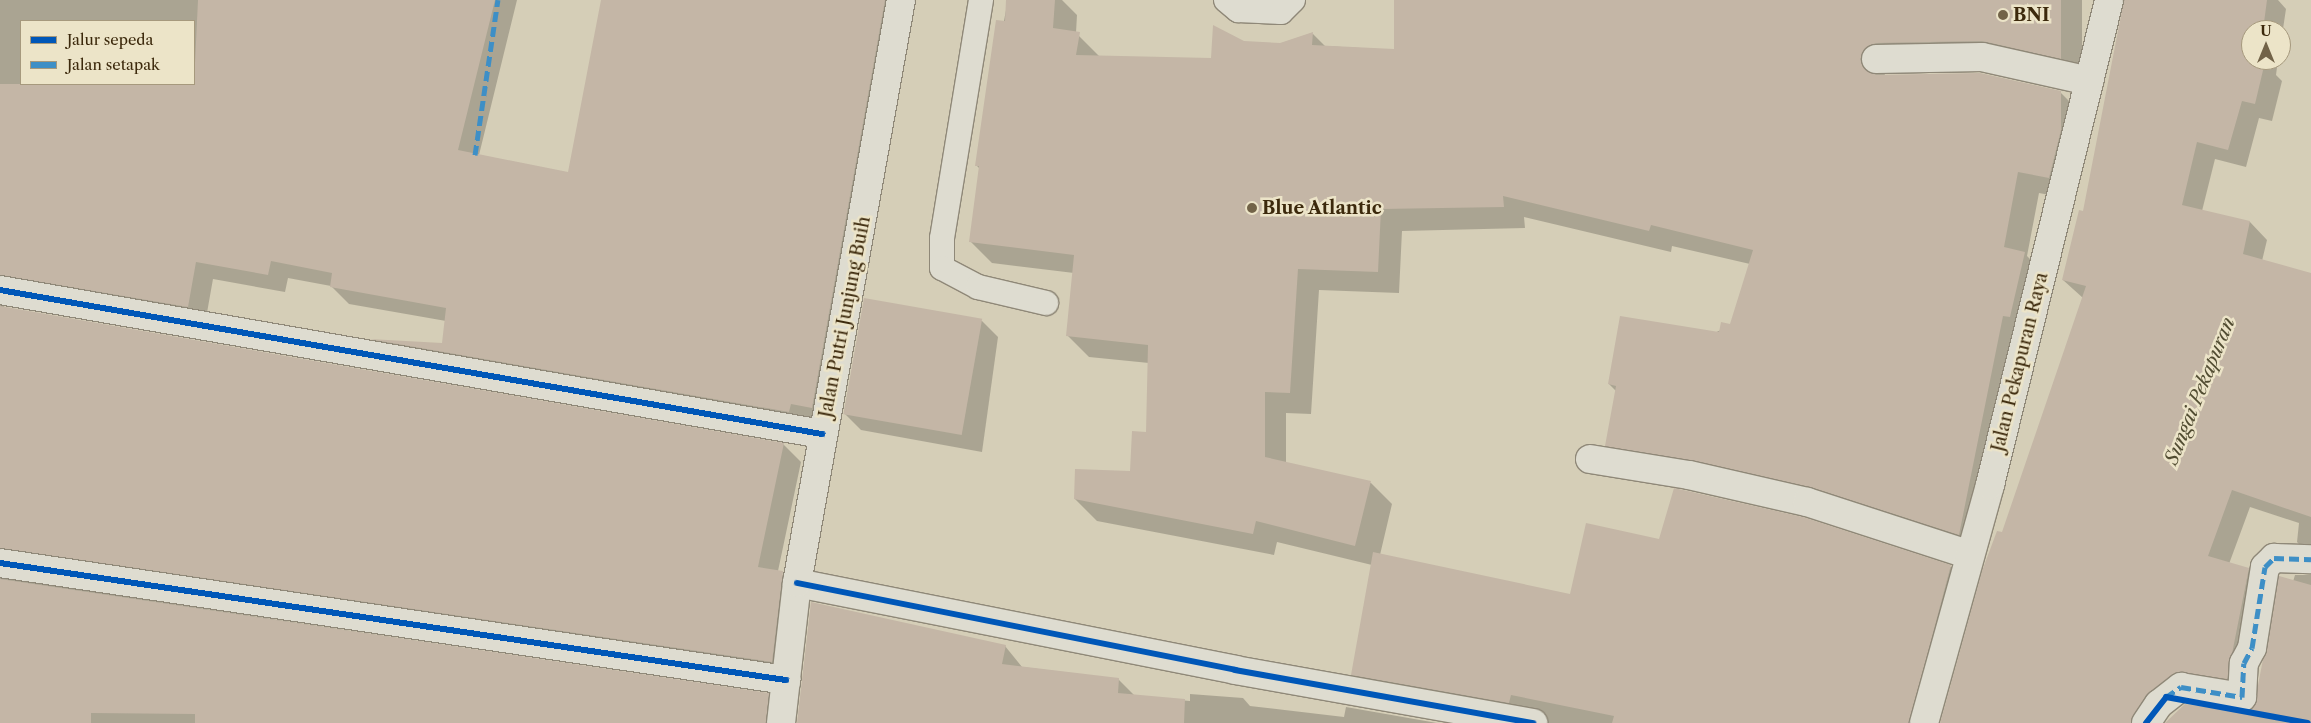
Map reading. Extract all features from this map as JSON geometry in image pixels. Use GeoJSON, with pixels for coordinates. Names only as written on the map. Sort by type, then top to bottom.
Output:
{"type":"FeatureCollection","features":[{"type":"Feature","properties":{"kind":"street","name":"Jalan Putri Junjung Buih"},"geometry":{"type":"LineString","coordinates":[[781,723],[798,584],[822,434],[902,0]]}},
{"type":"Feature","properties":{"kind":"street","name":"Jalan Pekapuran Raya"},"geometry":{"type":"LineString","coordinates":[[1924,723],[1970,554],[2110,0]]}},
{"type":"Feature","properties":{"kind":"street"},"geometry":{"type":"LineString","coordinates":[[1876,59],[1982,57],[2089,82]]}},
{"type":"Feature","properties":{"kind":"street"},"geometry":{"type":"LineString","coordinates":[[0,290],[822,434]]}},
{"type":"Feature","properties":{"kind":"street"},"geometry":{"type":"LineString","coordinates":[[1590,459],[1689,474],[1806,502],[1970,554]]}},
{"type":"Feature","properties":{"kind":"street"},"geometry":{"type":"LineString","coordinates":[[2146,723],[2159,704],[2181,687],[2242,697],[2244,663],[2252,648],[2265,567],[2274,558],[2311,559]]}},
{"type":"Feature","properties":{"kind":"street"},"geometry":{"type":"LineString","coordinates":[[0,563],[786,680]]}},
{"type":"Feature","properties":{"kind":"street"},"geometry":{"type":"LineString","coordinates":[[798,584],[1235,670],[1532,723]]}},
{"type":"Feature","properties":{"kind":"lane"},"geometry":{"type":"LineString","coordinates":[[981,0],[942,238],[942,268],[978,287],[1046,303]]}},
{"type":"Feature","properties":{"kind":"lane"},"geometry":{"type":"LineString","coordinates":[[1226,0],[1238,10],[1260,6],[1281,12],[1293,0]]}},
{"type":"Feature","properties":{"kind":"building"},"geometry":{"type":"Polygon","coordinates":[[[198,0],[495,0],[458,150],[568,172],[601,0],[885,0],[812,408],[791,404],[789,412],[369,339],[442,343],[446,308],[330,287],[332,273],[271,261],[268,275],[196,262],[188,307],[0,275],[0,84],[195,85],[198,0]]]}},
{"type":"Feature","properties":{"kind":"building"},"geometry":{"type":"Polygon","coordinates":[[[1006,0],[1055,0],[1053,28],[1080,32],[1076,55],[1211,58],[1213,25],[1244,41],[1280,43],[1313,32],[1312,45],[1394,49],[1394,0],[2061,0],[2061,59],[1982,41],[1876,43],[1868,46],[1860,59],[1863,67],[1876,75],[1980,73],[2061,91],[2061,130],[2049,178],[2018,172],[2004,247],[2025,252],[2010,317],[2003,316],[1959,535],[1810,487],[1605,446],[1616,386],[1608,384],[1620,316],[1719,332],[1721,322],[1730,324],[1753,250],[1651,225],[1649,231],[1503,196],[1504,207],[1381,209],[1378,272],[1298,269],[1290,393],[1265,392],[1265,457],[1371,481],[1355,546],[1256,521],[1253,534],[1074,499],[1075,469],[1130,471],[1132,431],[1146,432],[1148,345],[1066,336],[1074,255],[969,242],[979,166],[975,166],[996,20],[1005,21],[1006,0]]]}},
{"type":"Feature","properties":{"kind":"building"},"geometry":{"type":"Polygon","coordinates":[[[2124,0],[2267,0],[2264,20],[2241,20],[2241,70],[2263,70],[2255,104],[2242,101],[2228,150],[2197,142],[2182,205],[2250,221],[2243,254],[2311,273],[2311,517],[2232,490],[2208,556],[2249,568],[2227,679],[2177,672],[2146,695],[2131,723],[1940,723],[1982,571],[1997,531],[2002,532],[2086,286],[2062,280],[2079,210],[2083,211],[2124,0]]]}},
{"type":"Feature","properties":{"kind":"building"},"geometry":{"type":"Polygon","coordinates":[[[864,298],[982,319],[962,435],[844,414],[864,298]]]}},
{"type":"Feature","properties":{"kind":"building"},"geometry":{"type":"Polygon","coordinates":[[[0,306],[784,443],[758,567],[783,571],[772,662],[0,548],[0,306]]]}},
{"type":"Feature","properties":{"kind":"building"},"geometry":{"type":"Polygon","coordinates":[[[1674,488],[1803,517],[1951,565],[1909,723],[1612,723],[1614,716],[1511,695],[1509,703],[1351,675],[1373,552],[1570,594],[1586,523],[1659,539],[1674,488]]]}},
{"type":"Feature","properties":{"kind":"building"},"geometry":{"type":"Polygon","coordinates":[[[2279,576],[2311,585],[2311,723],[2165,723],[2185,704],[2239,712],[2254,706],[2279,576]]]}},
{"type":"Feature","properties":{"kind":"building"},"geometry":{"type":"Polygon","coordinates":[[[0,579],[769,693],[766,723],[195,723],[195,714],[91,713],[91,723],[0,723],[0,579]]]}},
{"type":"Feature","properties":{"kind":"building"},"geometry":{"type":"Polygon","coordinates":[[[811,602],[1006,645],[1002,664],[1119,678],[1118,693],[1185,699],[1184,723],[797,723],[811,602]]]}},
{"type":"Feature","properties":{"kind":"marked path"},"geometry":{"type":"LineString","coordinates":[[475,155],[498,0]]}},
{"type":"Feature","properties":{"kind":"marked path"},"geometry":{"type":"LineString","coordinates":[[2166,697],[2181,687],[2242,697],[2244,663],[2252,648],[2265,567],[2274,558],[2311,559]]}},
{"type":"Feature","properties":{"kind":"cycle path"},"geometry":{"type":"LineString","coordinates":[[0,290],[822,434]]}},
{"type":"Feature","properties":{"kind":"cycle path"},"geometry":{"type":"LineString","coordinates":[[0,563],[786,680]]}},
{"type":"Feature","properties":{"kind":"cycle path"},"geometry":{"type":"LineString","coordinates":[[797,583],[1235,670],[1533,723]]}},
{"type":"Feature","properties":{"kind":"cycle path"},"geometry":{"type":"LineString","coordinates":[[2146,723],[2166,697],[2308,723]]}},
{"type":"Feature","properties":{"kind":"place","name":"BNI"},"geometry":{"type":"Point","coordinates":[2003,15]}},
{"type":"Feature","properties":{"kind":"place","name":"Blue Atlantic"},"geometry":{"type":"Point","coordinates":[1252,208]}},
{"type":"Feature","properties":{"kind":"water label","name":"Sungai Pekapuran"},"geometry":{"type":"Point","coordinates":[2200,391]}}]}
